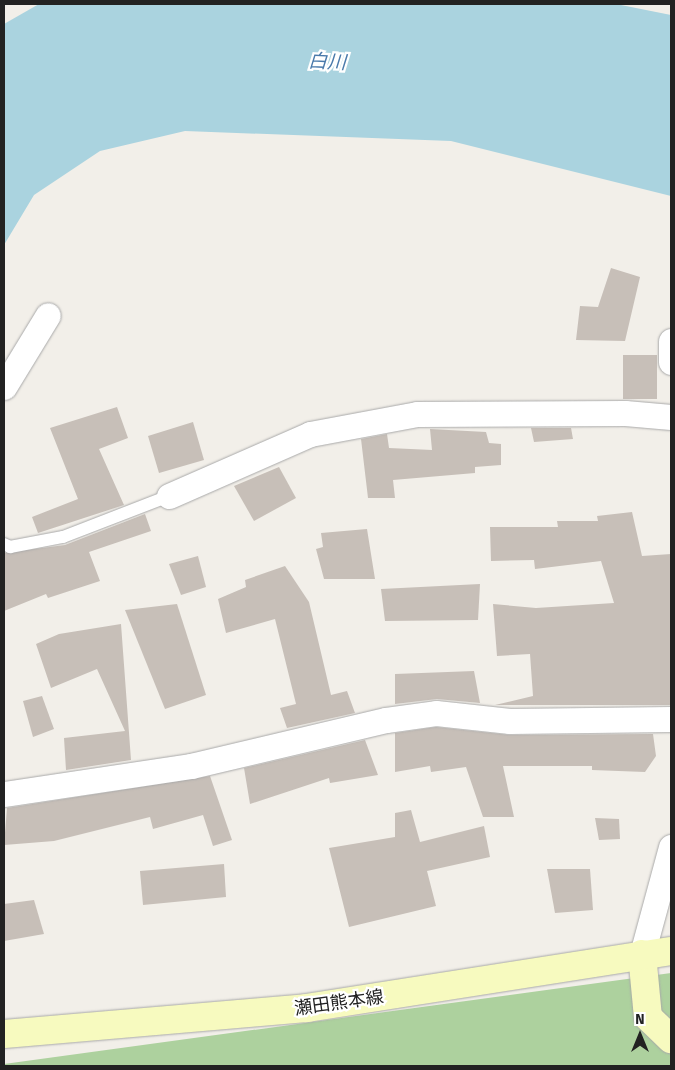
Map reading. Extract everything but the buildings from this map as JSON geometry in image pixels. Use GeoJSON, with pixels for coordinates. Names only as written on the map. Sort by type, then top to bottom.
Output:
{"type":"FeatureCollection","features":[{"type":"Feature","properties":{"kind":"main road","name":"瀬田熊本線"},"geometry":{"type":"LineString","coordinates":[[4,1034],[308,1008],[642,954],[671,951]]}},
{"type":"Feature","properties":{"kind":"main road"},"geometry":{"type":"LineString","coordinates":[[642,954],[648,1017],[671,1039]]}},
{"type":"Feature","properties":{"kind":"street"},"geometry":{"type":"LineString","coordinates":[[4,387],[48,315]]}},
{"type":"Feature","properties":{"kind":"street"},"geometry":{"type":"LineString","coordinates":[[671,341],[671,362]]}},
{"type":"Feature","properties":{"kind":"street"},"geometry":{"type":"LineString","coordinates":[[169,496],[310,434],[417,414],[625,413],[671,417]]}},
{"type":"Feature","properties":{"kind":"street"},"geometry":{"type":"LineString","coordinates":[[4,794],[191,766],[386,720],[436,713],[510,721],[671,719]]}},
{"type":"Feature","properties":{"kind":"street"},"geometry":{"type":"LineString","coordinates":[[642,954],[671,847]]}},
{"type":"Feature","properties":{"kind":"lane"},"geometry":{"type":"LineString","coordinates":[[4,544],[10,547],[63,537],[169,496]]}},
{"type":"Feature","properties":{"kind":"green space"},"geometry":{"type":"Polygon","coordinates":[[[671,973],[671,1066],[4,1066],[4,1064],[671,973]]]}},
{"type":"Feature","properties":{"kind":"water","name":"白川"},"geometry":{"type":"Polygon","coordinates":[[[39,4],[616,4],[671,15],[671,196],[451,141],[185,131],[100,151],[34,195],[4,245],[4,24],[39,4]]]}}]}
